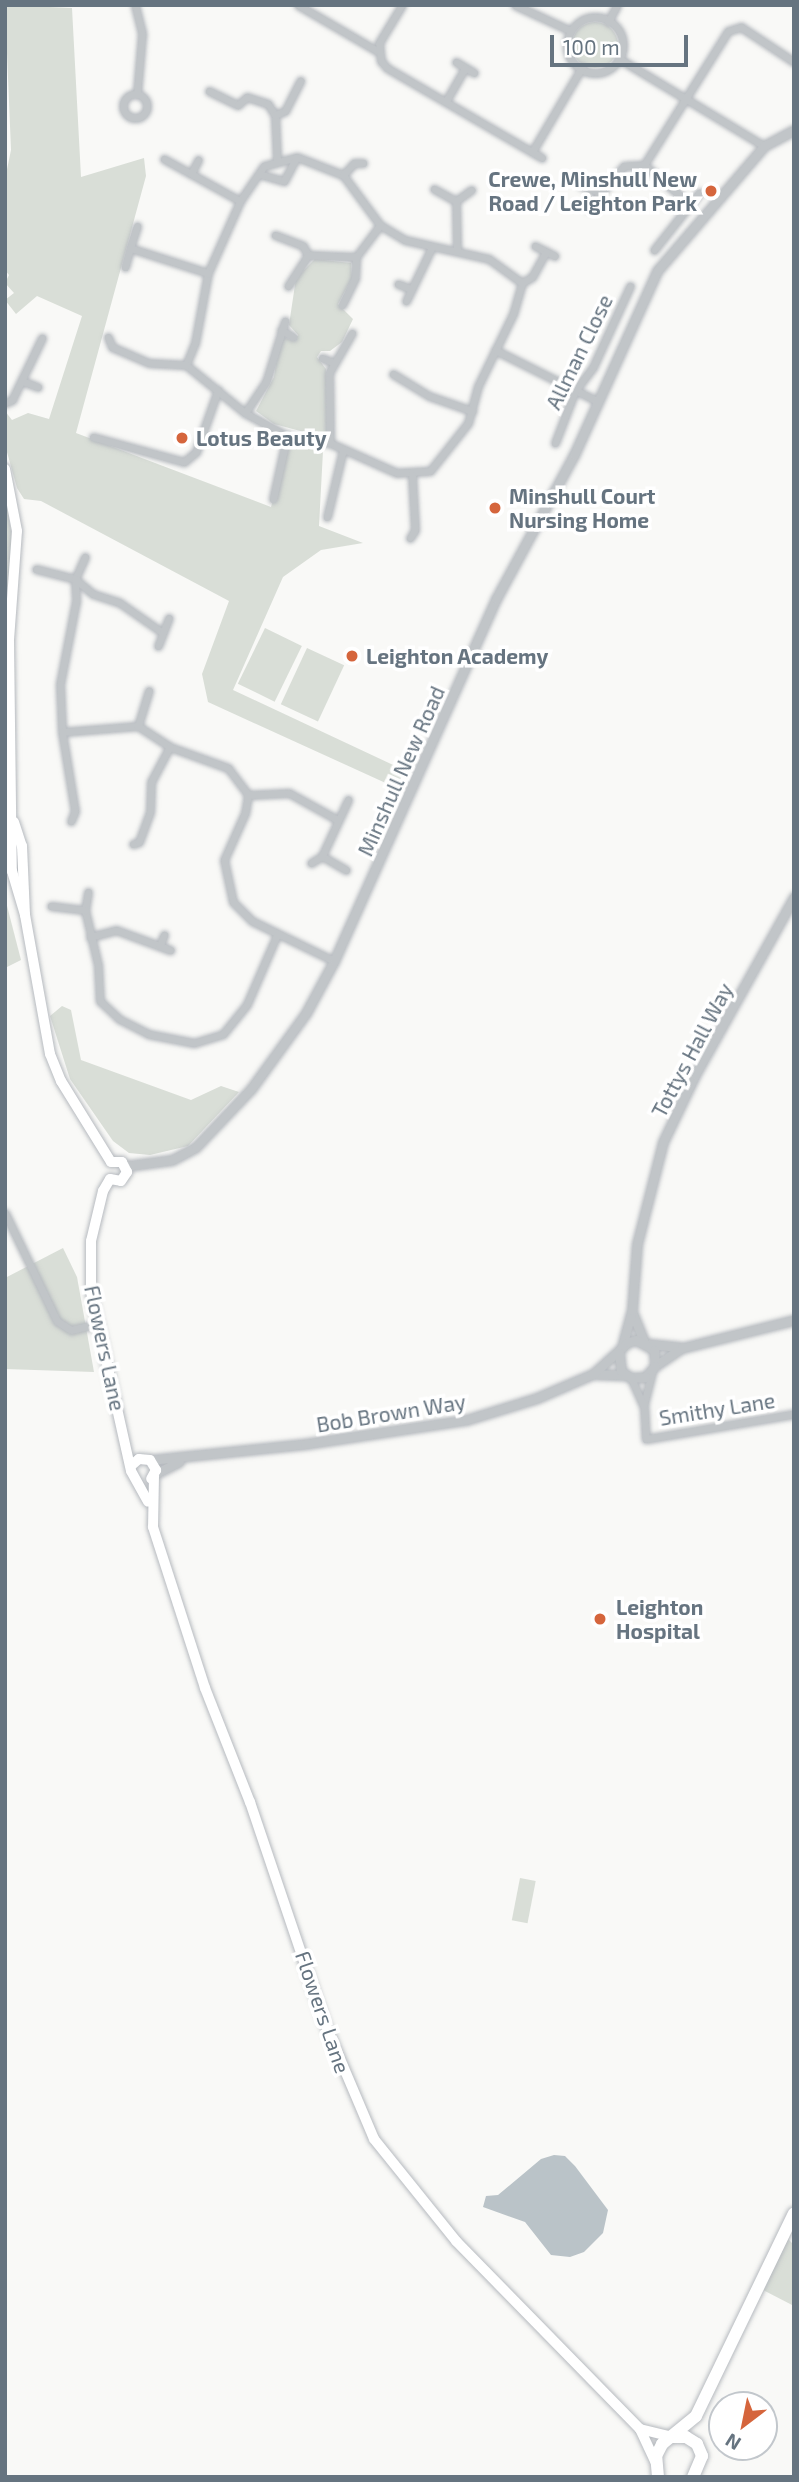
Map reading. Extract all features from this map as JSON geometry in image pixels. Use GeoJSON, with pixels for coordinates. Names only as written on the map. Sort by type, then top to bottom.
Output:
{"type":"FeatureCollection","features":[{"type":"Feature","properties":{"kind":"highway"},"geometry":{"type":"LineString","coordinates":[[660,2473],[662,2444],[696,2416],[794,2213]]}},
{"type":"Feature","properties":{"kind":"highway"},"geometry":{"type":"LineString","coordinates":[[693,2477],[702,2456],[697,2444],[696,2416]]}},
{"type":"Feature","properties":{"kind":"highway"},"geometry":{"type":"LineString","coordinates":[[673,2437],[686,2437],[697,2444]]}},
{"type":"Feature","properties":{"kind":"main road"},"geometry":{"type":"LineString","coordinates":[[5,469],[17,531],[9,641],[14,820],[9,871],[25,915]]}},
{"type":"Feature","properties":{"kind":"main road"},"geometry":{"type":"LineString","coordinates":[[14,820],[24,871],[25,915],[50,1055],[61,1081],[111,1162],[126,1166],[122,1180],[110,1179],[106,1170],[111,1162]]}},
{"type":"Feature","properties":{"kind":"main road","name":"Flowers Lane"},"geometry":{"type":"LineString","coordinates":[[110,1179],[103,1191],[91,1241],[91,1292],[109,1388],[126,1435],[132,1465],[150,1508],[205,1688],[250,1802],[324,2021],[374,2139],[456,2241],[640,2430],[660,2473]]}},
{"type":"Feature","properties":{"kind":"main road","name":"Flowers Lane"},"geometry":{"type":"LineString","coordinates":[[126,1435],[148,1459]]}},
{"type":"Feature","properties":{"kind":"main road"},"geometry":{"type":"LineString","coordinates":[[132,1465],[139,1458],[148,1459],[154,1475],[138,1480]]}},
{"type":"Feature","properties":{"kind":"main road","name":"Flowers Lane"},"geometry":{"type":"LineString","coordinates":[[150,1508],[154,1475]]}},
{"type":"Feature","properties":{"kind":"main road"},"geometry":{"type":"LineString","coordinates":[[640,2430],[673,2437]]}},
{"type":"Feature","properties":{"kind":"street"},"geometry":{"type":"LineString","coordinates":[[135,5],[142,34],[137,94]]}},
{"type":"Feature","properties":{"kind":"street"},"geometry":{"type":"LineString","coordinates":[[298,5],[377,51],[387,68],[542,158]]}},
{"type":"Feature","properties":{"kind":"street"},"geometry":{"type":"LineString","coordinates":[[377,51],[402,5]]}},
{"type":"Feature","properties":{"kind":"street"},"geometry":{"type":"LineString","coordinates":[[515,5],[571,31]]}},
{"type":"Feature","properties":{"kind":"street"},"geometry":{"type":"LineString","coordinates":[[608,22],[617,5]]}},
{"type":"Feature","properties":{"kind":"street"},"geometry":{"type":"LineString","coordinates":[[587,16],[608,22],[624,37],[618,58],[601,75],[582,67],[565,52],[571,31],[587,16]]}},
{"type":"Feature","properties":{"kind":"street"},"geometry":{"type":"LineString","coordinates":[[644,165],[723,39],[734,28],[794,62]]}},
{"type":"Feature","properties":{"kind":"street"},"geometry":{"type":"LineString","coordinates":[[618,58],[764,146]]}},
{"type":"Feature","properties":{"kind":"street"},"geometry":{"type":"LineString","coordinates":[[456,62],[474,73]]}},
{"type":"Feature","properties":{"kind":"street"},"geometry":{"type":"LineString","coordinates":[[532,152],[582,67]]}},
{"type":"Feature","properties":{"kind":"street"},"geometry":{"type":"LineString","coordinates":[[446,101],[465,68]]}},
{"type":"Feature","properties":{"kind":"street"},"geometry":{"type":"LineString","coordinates":[[275,115],[285,111],[300,81]]}},
{"type":"Feature","properties":{"kind":"street"},"geometry":{"type":"LineString","coordinates":[[209,91],[236,104],[247,97],[268,104],[275,115],[277,159]]}},
{"type":"Feature","properties":{"kind":"street","name":"Minshull New Road"},"geometry":{"type":"LineString","coordinates":[[126,1166],[185,1154],[222,1123],[284,1047],[334,961],[496,599],[599,402],[666,256],[764,146],[794,130]]}},
{"type":"Feature","properties":{"kind":"street"},"geometry":{"type":"LineString","coordinates":[[352,154],[354,163]]}},
{"type":"Feature","properties":{"kind":"street"},"geometry":{"type":"LineString","coordinates":[[259,174],[284,181],[297,157]]}},
{"type":"Feature","properties":{"kind":"street"},"geometry":{"type":"LineString","coordinates":[[186,365],[195,343],[208,273],[240,201],[259,174],[277,159],[297,157],[343,175],[380,225],[431,249],[457,250],[489,259],[522,282]]}},
{"type":"Feature","properties":{"kind":"street"},"geometry":{"type":"LineString","coordinates":[[164,159],[240,201]]}},
{"type":"Feature","properties":{"kind":"street"},"geometry":{"type":"LineString","coordinates":[[191,174],[198,160]]}},
{"type":"Feature","properties":{"kind":"street"},"geometry":{"type":"LineString","coordinates":[[343,175],[354,163],[363,163]]}},
{"type":"Feature","properties":{"kind":"street"},"geometry":{"type":"LineString","coordinates":[[588,208],[598,192],[624,166],[644,165],[691,204]]}},
{"type":"Feature","properties":{"kind":"street"},"geometry":{"type":"LineString","coordinates":[[582,185],[598,192]]}},
{"type":"Feature","properties":{"kind":"street"},"geometry":{"type":"LineString","coordinates":[[434,189],[456,201]]}},
{"type":"Feature","properties":{"kind":"street"},"geometry":{"type":"LineString","coordinates":[[456,201],[471,190]]}},
{"type":"Feature","properties":{"kind":"street"},"geometry":{"type":"LineString","coordinates":[[654,250],[699,193]]}},
{"type":"Feature","properties":{"kind":"street"},"geometry":{"type":"LineString","coordinates":[[456,201],[457,250]]}},
{"type":"Feature","properties":{"kind":"street"},"geometry":{"type":"LineString","coordinates":[[342,305],[355,278],[356,257],[380,225]]}},
{"type":"Feature","properties":{"kind":"street"},"geometry":{"type":"LineString","coordinates":[[125,267],[137,226]]}},
{"type":"Feature","properties":{"kind":"street"},"geometry":{"type":"LineString","coordinates":[[275,235],[303,246],[308,256]]}},
{"type":"Feature","properties":{"kind":"street"},"geometry":{"type":"LineString","coordinates":[[535,246],[555,256]]}},
{"type":"Feature","properties":{"kind":"street"},"geometry":{"type":"LineString","coordinates":[[130,248],[208,273]]}},
{"type":"Feature","properties":{"kind":"street"},"geometry":{"type":"LineString","coordinates":[[406,301],[431,249]]}},
{"type":"Feature","properties":{"kind":"street"},"geometry":{"type":"LineString","coordinates":[[108,337],[112,347],[149,363],[186,365],[245,413],[287,436],[330,443],[412,475],[430,471],[446,456],[472,411],[478,386],[522,282],[532,277],[546,252]]}},
{"type":"Feature","properties":{"kind":"street"},"geometry":{"type":"LineString","coordinates":[[308,256],[356,257]]}},
{"type":"Feature","properties":{"kind":"street"},"geometry":{"type":"LineString","coordinates":[[288,286],[308,256]]}},
{"type":"Feature","properties":{"kind":"street"},"geometry":{"type":"LineString","coordinates":[[398,284],[411,289]]}},
{"type":"Feature","properties":{"kind":"street","name":"Allman Close"},"geometry":{"type":"LineString","coordinates":[[555,443],[575,391],[593,367],[625,290]]}},
{"type":"Feature","properties":{"kind":"street"},"geometry":{"type":"LineString","coordinates":[[245,413],[266,382],[285,321]]}},
{"type":"Feature","properties":{"kind":"street"},"geometry":{"type":"LineString","coordinates":[[281,330],[293,337]]}},
{"type":"Feature","properties":{"kind":"street"},"geometry":{"type":"LineString","coordinates":[[330,443],[328,384],[332,362],[352,333]]}},
{"type":"Feature","properties":{"kind":"street"},"geometry":{"type":"LineString","coordinates":[[5,403],[12,400],[42,338]]}},
{"type":"Feature","properties":{"kind":"street"},"geometry":{"type":"LineString","coordinates":[[495,350],[599,402]]}},
{"type":"Feature","properties":{"kind":"street"},"geometry":{"type":"LineString","coordinates":[[322,358],[332,362]]}},
{"type":"Feature","properties":{"kind":"street"},"geometry":{"type":"LineString","coordinates":[[393,374],[437,400],[472,411]]}},
{"type":"Feature","properties":{"kind":"street"},"geometry":{"type":"LineString","coordinates":[[22,381],[38,387]]}},
{"type":"Feature","properties":{"kind":"street"},"geometry":{"type":"LineString","coordinates":[[93,437],[184,462],[196,452],[218,390]]}},
{"type":"Feature","properties":{"kind":"street","name":"Allman Close"},"geometry":{"type":"LineString","coordinates":[[554,421],[562,425]]}},
{"type":"Feature","properties":{"kind":"street"},"geometry":{"type":"LineString","coordinates":[[273,499],[287,436]]}},
{"type":"Feature","properties":{"kind":"street"},"geometry":{"type":"LineString","coordinates":[[327,517],[343,450]]}},
{"type":"Feature","properties":{"kind":"street"},"geometry":{"type":"LineString","coordinates":[[410,538],[415,530],[412,475]]}},
{"type":"Feature","properties":{"kind":"street"},"geometry":{"type":"LineString","coordinates":[[415,530],[425,533]]}},
{"type":"Feature","properties":{"kind":"street"},"geometry":{"type":"LineString","coordinates":[[71,821],[75,811],[62,732],[60,684],[76,601],[75,579],[85,557]]}},
{"type":"Feature","properties":{"kind":"street"},"geometry":{"type":"LineString","coordinates":[[36,569],[75,579],[93,594],[120,603],[163,633]]}},
{"type":"Feature","properties":{"kind":"street"},"geometry":{"type":"LineString","coordinates":[[158,646],[169,618]]}},
{"type":"Feature","properties":{"kind":"street"},"geometry":{"type":"LineString","coordinates":[[138,726],[149,691]]}},
{"type":"Feature","properties":{"kind":"street"},"geometry":{"type":"LineString","coordinates":[[62,732],[138,726],[170,747],[229,768],[248,795],[246,813],[224,860],[226,882],[240,912],[277,935],[334,961]]}},
{"type":"Feature","properties":{"kind":"street"},"geometry":{"type":"LineString","coordinates":[[140,843],[150,812],[151,782],[170,747]]}},
{"type":"Feature","properties":{"kind":"street"},"geometry":{"type":"LineString","coordinates":[[248,795],[289,793],[338,820]]}},
{"type":"Feature","properties":{"kind":"street"},"geometry":{"type":"LineString","coordinates":[[311,863],[322,856],[348,800]]}},
{"type":"Feature","properties":{"kind":"street"},"geometry":{"type":"LineString","coordinates":[[75,811],[85,812]]}},
{"type":"Feature","properties":{"kind":"street"},"geometry":{"type":"LineString","coordinates":[[322,856],[346,870]]}},
{"type":"Feature","properties":{"kind":"street"},"geometry":{"type":"LineString","coordinates":[[9,871],[24,871]]}},
{"type":"Feature","properties":{"kind":"street"},"geometry":{"type":"LineString","coordinates":[[88,892],[85,910],[98,965],[96,993],[106,1009],[143,1032],[194,1043],[223,1034],[239,1015],[277,935]]}},
{"type":"Feature","properties":{"kind":"street","name":"Tottys Hall Way"},"geometry":{"type":"LineString","coordinates":[[620,1350],[632,1310],[637,1244],[663,1142],[695,1075],[794,897]]}},
{"type":"Feature","properties":{"kind":"street"},"geometry":{"type":"LineString","coordinates":[[51,906],[85,910]]}},
{"type":"Feature","properties":{"kind":"street"},"geometry":{"type":"LineString","coordinates":[[90,937],[116,930],[152,946],[160,945],[170,950]]}},
{"type":"Feature","properties":{"kind":"street"},"geometry":{"type":"LineString","coordinates":[[160,945],[164,935]]}},
{"type":"Feature","properties":{"kind":"street"},"geometry":{"type":"LineString","coordinates":[[5,1213],[57,1321],[71,1330],[97,1324]]}},
{"type":"Feature","properties":{"kind":"street","name":"Tottys Hall Way"},"geometry":{"type":"LineString","coordinates":[[632,1310],[647,1343],[654,1369]]}},
{"type":"Feature","properties":{"kind":"street"},"geometry":{"type":"LineString","coordinates":[[644,1405],[629,1376],[618,1362],[620,1350],[647,1343],[681,1348],[794,1320]]}},
{"type":"Feature","properties":{"kind":"street"},"geometry":{"type":"LineString","coordinates":[[644,1405],[654,1369],[681,1348]]}},
{"type":"Feature","properties":{"kind":"street","name":"Bob Brown Way"},"geometry":{"type":"LineString","coordinates":[[148,1459],[187,1459],[466,1420],[537,1398],[593,1374],[620,1350]]}},
{"type":"Feature","properties":{"kind":"street","name":"Bob Brown Way"},"geometry":{"type":"LineString","coordinates":[[593,1374],[629,1376],[654,1369]]}},
{"type":"Feature","properties":{"kind":"street","name":"Smithy Lane"},"geometry":{"type":"LineString","coordinates":[[644,1405],[646,1439],[794,1414]]}},
{"type":"Feature","properties":{"kind":"street","name":"Bob Brown Way"},"geometry":{"type":"LineString","coordinates":[[154,1475],[187,1459]]}},
{"type":"Feature","properties":{"kind":"shaded area"},"geometry":{"type":"Polygon","coordinates":[[[5,5],[72,8],[81,177],[144,158],[146,176],[76,433],[271,507],[288,445],[323,451],[319,526],[363,543],[321,550],[283,577],[233,690],[406,771],[401,790],[208,702],[202,674],[229,601],[41,501],[24,499],[17,488],[5,445],[5,411],[12,420],[28,413],[49,419],[82,316],[37,296],[16,314],[5,300],[14,293],[5,283],[9,275],[5,270],[5,179],[11,150],[5,5]]]}},
{"type":"Feature","properties":{"kind":"shaded area"},"geometry":{"type":"Polygon","coordinates":[[[595,22],[611,29],[618,45],[611,61],[595,68],[579,61],[572,45],[579,29],[595,22]]]}},
{"type":"Feature","properties":{"kind":"shaded area"},"geometry":{"type":"Polygon","coordinates":[[[315,259],[351,263],[352,278],[338,304],[353,319],[342,342],[330,351],[321,351],[317,357],[326,369],[327,434],[323,437],[274,424],[256,411],[274,377],[279,344],[285,338],[294,341],[298,335],[289,325],[296,278],[315,259]]]}},
{"type":"Feature","properties":{"kind":"shaded area"},"geometry":{"type":"Polygon","coordinates":[[[5,493],[12,538],[5,617],[5,493]]]}},
{"type":"Feature","properties":{"kind":"shaded area"},"geometry":{"type":"Polygon","coordinates":[[[265,628],[302,646],[275,702],[238,684],[265,628]]]}},
{"type":"Feature","properties":{"kind":"shaded area"},"geometry":{"type":"Polygon","coordinates":[[[307,648],[344,665],[318,722],[281,704],[307,648]]]}},
{"type":"Feature","properties":{"kind":"shaded area"},"geometry":{"type":"Polygon","coordinates":[[[5,898],[21,960],[7,967],[5,964],[5,898]]]}},
{"type":"Feature","properties":{"kind":"shaded area"},"geometry":{"type":"Polygon","coordinates":[[[62,1006],[71,1010],[81,1060],[191,1100],[221,1086],[239,1092],[188,1146],[150,1155],[129,1153],[113,1141],[70,1079],[50,1016],[62,1006]]]}},
{"type":"Feature","properties":{"kind":"shaded area"},"geometry":{"type":"Polygon","coordinates":[[[63,1248],[77,1277],[94,1372],[5,1369],[5,1278],[63,1248]]]}},
{"type":"Feature","properties":{"kind":"shaded area"},"geometry":{"type":"Polygon","coordinates":[[[520,1878],[536,1881],[528,1923],[512,1920],[520,1878]]]}},
{"type":"Feature","properties":{"kind":"shaded area"},"geometry":{"type":"Polygon","coordinates":[[[554,2155],[565,2156],[575,2166],[608,2210],[603,2233],[584,2252],[570,2257],[551,2255],[525,2222],[483,2207],[486,2196],[498,2195],[541,2159],[554,2155]]]}},
{"type":"Feature","properties":{"kind":"shaded area"},"geometry":{"type":"Polygon","coordinates":[[[788,2239],[794,2245],[794,2306],[763,2290],[788,2239]]]}},
{"type":"Feature","properties":{"kind":"place","name":"Crewe, Minshull New Road / Leighton Park"},"geometry":{"type":"Point","coordinates":[711,191]}},
{"type":"Feature","properties":{"kind":"place","name":"Lotus Beauty"},"geometry":{"type":"Point","coordinates":[182,438]}},
{"type":"Feature","properties":{"kind":"place","name":"Minshull Court Nursing Home"},"geometry":{"type":"Point","coordinates":[495,508]}},
{"type":"Feature","properties":{"kind":"place","name":"Leighton Academy"},"geometry":{"type":"Point","coordinates":[352,656]}},
{"type":"Feature","properties":{"kind":"place","name":"Leighton Hospital"},"geometry":{"type":"Point","coordinates":[600,1619]}}]}
